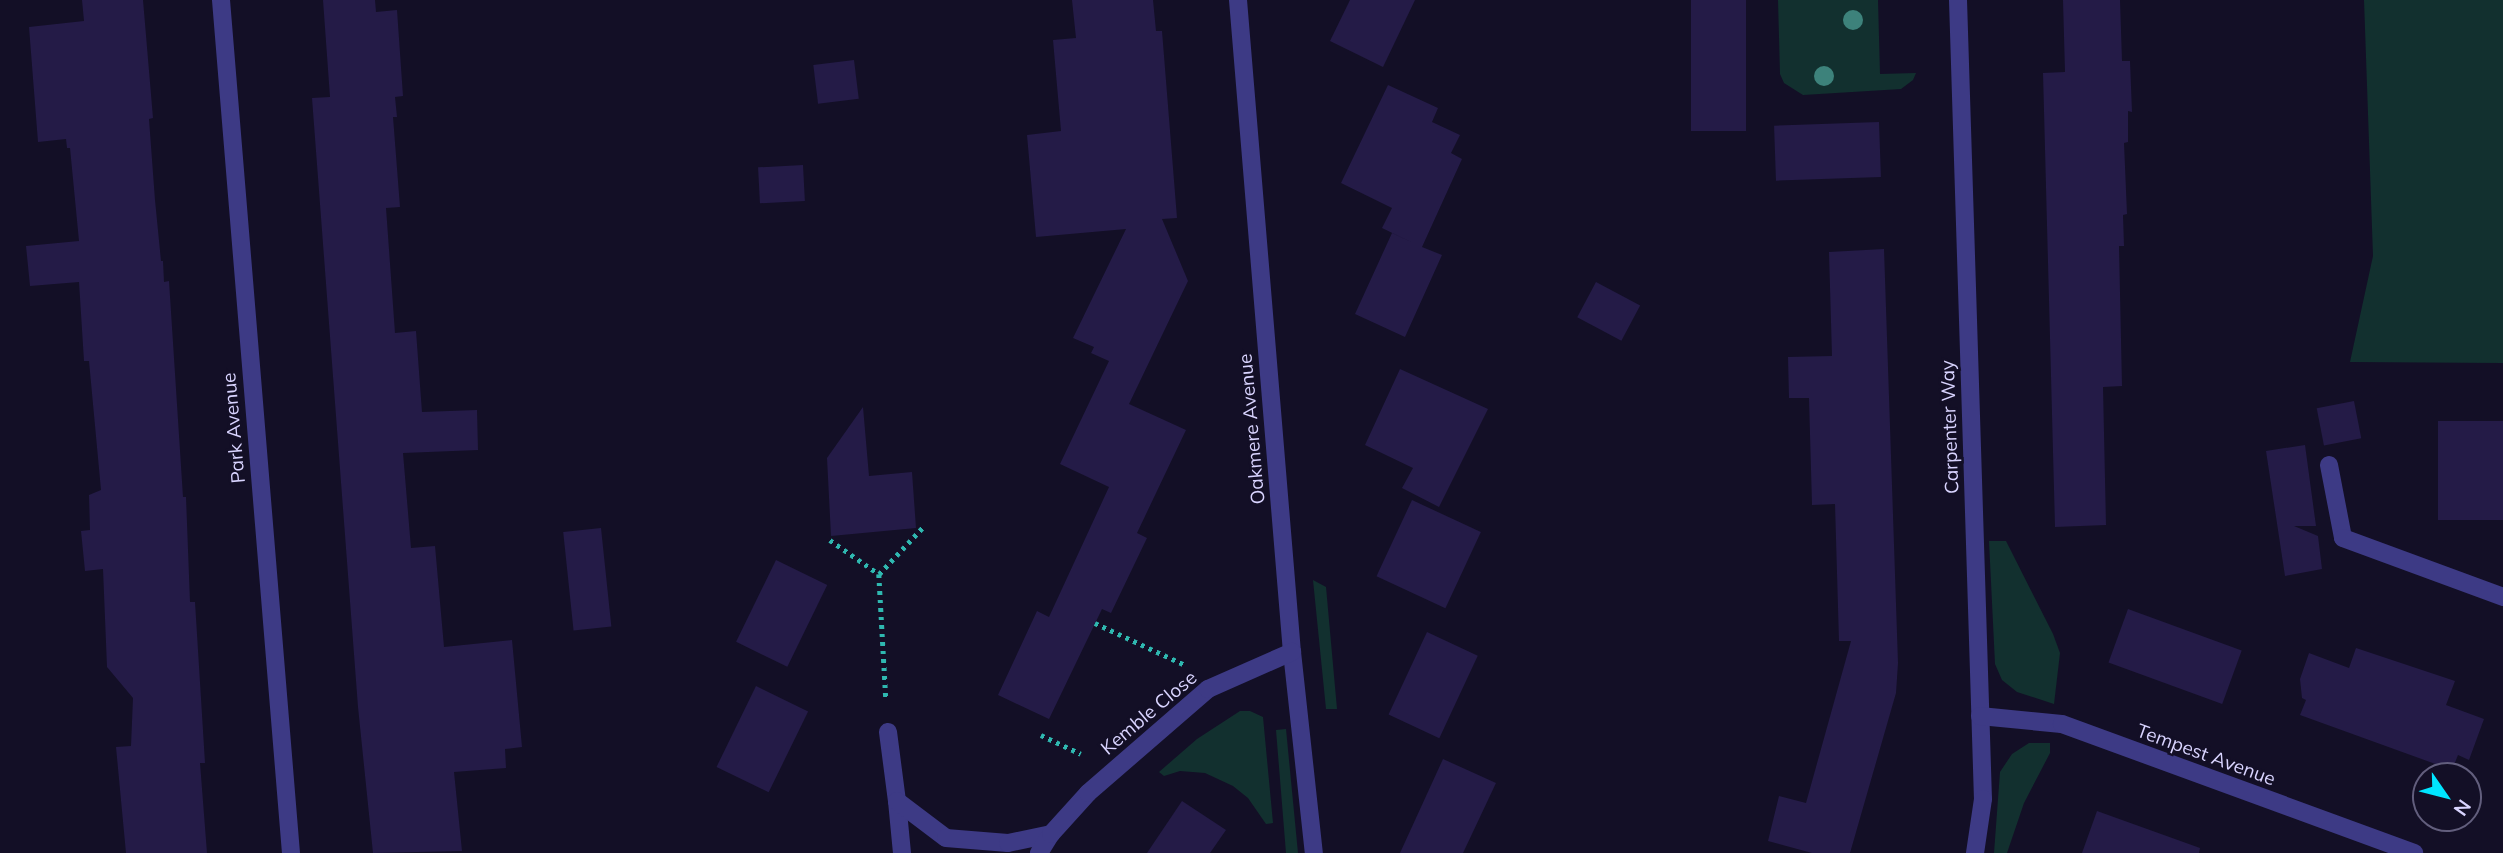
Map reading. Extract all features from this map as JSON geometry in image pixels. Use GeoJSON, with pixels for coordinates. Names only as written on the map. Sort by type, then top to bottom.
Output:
{"type":"FeatureCollection","features":[{"type":"Feature","properties":{"kind":"street","name":"Park Avenue"},"geometry":{"type":"LineString","coordinates":[[221,0],[291,853]]}},
{"type":"Feature","properties":{"kind":"street","name":"Oakmere Avenue"},"geometry":{"type":"LineString","coordinates":[[1238,0],[1292,652],[1314,853]]}},
{"type":"Feature","properties":{"kind":"street","name":"Carpenter Way"},"geometry":{"type":"LineString","coordinates":[[1958,0],[1983,799],[1975,853]]}},
{"type":"Feature","properties":{"kind":"street"},"geometry":{"type":"LineString","coordinates":[[2329,465],[2343,538],[2503,597]]}},
{"type":"Feature","properties":{"kind":"street","name":"Kemble Close"},"geometry":{"type":"LineString","coordinates":[[1039,853],[1051,834],[1097,785],[1208,689],[1292,652]]}},
{"type":"Feature","properties":{"kind":"street","name":"Tempest Avenue"},"geometry":{"type":"LineString","coordinates":[[1980,716],[2062,724],[2414,853]]}},
{"type":"Feature","properties":{"kind":"street"},"geometry":{"type":"LineString","coordinates":[[888,732],[902,853]]}},
{"type":"Feature","properties":{"kind":"street"},"geometry":{"type":"LineString","coordinates":[[897,801],[946,838],[1009,843],[1051,834]]}},
{"type":"Feature","properties":{"kind":"path"},"geometry":{"type":"LineString","coordinates":[[886,708],[879,574],[924,526]]}},
{"type":"Feature","properties":{"kind":"path"},"geometry":{"type":"LineString","coordinates":[[831,540],[879,574]]}},
{"type":"Feature","properties":{"kind":"path"},"geometry":{"type":"LineString","coordinates":[[1095,623],[1192,669]]}},
{"type":"Feature","properties":{"kind":"path"},"geometry":{"type":"LineString","coordinates":[[1041,735],[1089,756]]}},
{"type":"Feature","properties":{"kind":"green space"},"geometry":{"type":"Polygon","coordinates":[[[1778,0],[1878,0],[1880,74],[1916,73],[1913,80],[1901,89],[1803,95],[1784,83],[1780,74],[1778,0]]]}},
{"type":"Feature","properties":{"kind":"green space"},"geometry":{"type":"Polygon","coordinates":[[[2364,0],[2503,0],[2503,363],[2350,362],[2373,256],[2364,0]]]}},
{"type":"Feature","properties":{"kind":"green space"},"geometry":{"type":"Polygon","coordinates":[[[1989,541],[2006,541],[2053,634],[2060,653],[2054,704],[2017,692],[2002,680],[1995,664],[1989,541]]]}},
{"type":"Feature","properties":{"kind":"green space"},"geometry":{"type":"Polygon","coordinates":[[[1313,580],[1326,587],[1337,709],[1326,709],[1313,580]]]}},
{"type":"Feature","properties":{"kind":"green space"},"geometry":{"type":"Polygon","coordinates":[[[1240,711],[1250,711],[1263,717],[1273,823],[1266,824],[1248,798],[1233,786],[1205,773],[1180,771],[1164,776],[1159,772],[1197,739],[1240,711]]]}},
{"type":"Feature","properties":{"kind":"green space"},"geometry":{"type":"Polygon","coordinates":[[[1286,729],[1298,853],[1286,853],[1276,730],[1286,729]]]}},
{"type":"Feature","properties":{"kind":"green space"},"geometry":{"type":"Polygon","coordinates":[[[2029,743],[2050,743],[2050,753],[2024,803],[2007,853],[1994,853],[2000,772],[2012,754],[2029,743]]]}},
{"type":"Feature","properties":{"kind":"building"},"geometry":{"type":"Polygon","coordinates":[[[82,0],[143,0],[153,118],[149,119],[155,200],[164,282],[169,281],[183,497],[186,497],[190,602],[195,602],[205,763],[200,763],[207,853],[126,853],[116,747],[131,746],[133,698],[107,667],[103,569],[85,571],[81,531],[90,530],[89,495],[101,490],[89,361],[84,361],[79,282],[30,286],[26,246],[79,241],[70,148],[67,148],[66,139],[38,142],[29,27],[84,21],[82,0]]]}},
{"type":"Feature","properties":{"kind":"building"},"geometry":{"type":"Polygon","coordinates":[[[323,0],[375,0],[376,12],[397,10],[403,96],[395,97],[397,117],[393,117],[400,207],[386,208],[395,333],[416,331],[422,412],[477,410],[478,450],[403,453],[411,548],[435,546],[444,647],[512,640],[522,747],[505,749],[506,768],[454,772],[462,851],[373,853],[358,707],[312,98],[330,97],[323,0]]]}},
{"type":"Feature","properties":{"kind":"building"},"geometry":{"type":"Polygon","coordinates":[[[1072,0],[1153,0],[1156,31],[1162,31],[1177,218],[1162,219],[1188,281],[1129,404],[1186,430],[1137,533],[1147,538],[1111,613],[1102,609],[1049,719],[998,695],[1037,611],[1049,617],[1109,487],[1060,464],[1109,361],[1091,353],[1094,347],[1073,338],[1126,229],[1036,237],[1027,135],[1061,131],[1053,40],[1076,38],[1072,0]]]}},
{"type":"Feature","properties":{"kind":"building"},"geometry":{"type":"Polygon","coordinates":[[[1350,0],[1415,0],[1383,67],[1330,41],[1350,0]]]}},
{"type":"Feature","properties":{"kind":"building"},"geometry":{"type":"Polygon","coordinates":[[[1691,0],[1746,0],[1746,131],[1691,131],[1691,0]]]}},
{"type":"Feature","properties":{"kind":"building"},"geometry":{"type":"Polygon","coordinates":[[[2063,0],[2120,0],[2122,61],[2130,61],[2132,112],[2128,111],[2128,142],[2124,143],[2127,214],[2123,215],[2124,246],[2119,246],[2122,386],[2103,387],[2106,525],[2055,527],[2043,73],[2065,72],[2063,0]]]}},
{"type":"Feature","properties":{"kind":"building"},"geometry":{"type":"Polygon","coordinates":[[[854,60],[859,99],[818,104],[813,65],[854,60]]]}},
{"type":"Feature","properties":{"kind":"building"},"geometry":{"type":"Polygon","coordinates":[[[1388,85],[1438,108],[1432,122],[1460,135],[1451,153],[1462,159],[1422,247],[1442,255],[1405,337],[1355,314],[1392,233],[1413,243],[1382,228],[1392,208],[1341,183],[1388,85]]]}},
{"type":"Feature","properties":{"kind":"building"},"geometry":{"type":"Polygon","coordinates":[[[1879,122],[1881,177],[1776,181],[1774,126],[1879,122]]]}},
{"type":"Feature","properties":{"kind":"building"},"geometry":{"type":"Polygon","coordinates":[[[803,165],[805,201],[760,203],[758,167],[803,165]]]}},
{"type":"Feature","properties":{"kind":"building"},"geometry":{"type":"Polygon","coordinates":[[[1884,249],[1898,663],[1896,693],[1850,853],[1812,853],[1768,841],[1779,796],[1806,803],[1851,641],[1839,641],[1835,504],[1812,505],[1809,398],[1789,398],[1788,357],[1832,356],[1829,252],[1884,249]]]}},
{"type":"Feature","properties":{"kind":"building"},"geometry":{"type":"Polygon","coordinates":[[[1596,282],[1640,305],[1621,341],[1577,317],[1596,282]]]}},
{"type":"Feature","properties":{"kind":"building"},"geometry":{"type":"Polygon","coordinates":[[[1400,369],[1488,409],[1439,507],[1402,488],[1413,468],[1365,445],[1400,369]]]}},
{"type":"Feature","properties":{"kind":"building"},"geometry":{"type":"Polygon","coordinates":[[[2354,401],[2361,438],[2324,446],[2317,408],[2354,401]]]}},
{"type":"Feature","properties":{"kind":"building"},"geometry":{"type":"Polygon","coordinates":[[[863,407],[869,476],[912,472],[916,528],[831,536],[827,458],[863,407]]]}},
{"type":"Feature","properties":{"kind":"building"},"geometry":{"type":"Polygon","coordinates":[[[2438,421],[2503,421],[2503,520],[2438,520],[2438,421]]]}},
{"type":"Feature","properties":{"kind":"building"},"geometry":{"type":"Polygon","coordinates":[[[2305,445],[2316,526],[2294,526],[2318,536],[2322,569],[2285,576],[2266,451],[2305,445]]]}},
{"type":"Feature","properties":{"kind":"building"},"geometry":{"type":"Polygon","coordinates":[[[1412,500],[1481,532],[1445,608],[1377,576],[1412,500]]]}},
{"type":"Feature","properties":{"kind":"building"},"geometry":{"type":"Polygon","coordinates":[[[601,528],[611,626],[574,630],[563,532],[601,528]]]}},
{"type":"Feature","properties":{"kind":"building"},"geometry":{"type":"Polygon","coordinates":[[[776,560],[827,585],[787,667],[736,642],[776,560]]]}},
{"type":"Feature","properties":{"kind":"building"},"geometry":{"type":"Polygon","coordinates":[[[2128,609],[2242,650],[2222,704],[2109,663],[2128,609]]]}},
{"type":"Feature","properties":{"kind":"building"},"geometry":{"type":"Polygon","coordinates":[[[1427,632],[1478,656],[1439,738],[1389,714],[1427,632]]]}},
{"type":"Feature","properties":{"kind":"building"},"geometry":{"type":"Polygon","coordinates":[[[2356,648],[2455,681],[2446,705],[2484,719],[2469,760],[2458,755],[2455,762],[2430,762],[2300,715],[2306,700],[2302,698],[2300,679],[2309,653],[2349,668],[2356,648]]]}},
{"type":"Feature","properties":{"kind":"building"},"geometry":{"type":"Polygon","coordinates":[[[756,686],[808,711],[769,792],[717,767],[756,686]]]}},
{"type":"Feature","properties":{"kind":"building"},"geometry":{"type":"Polygon","coordinates":[[[1443,759],[1496,783],[1463,853],[1400,853],[1443,759]]]}},
{"type":"Feature","properties":{"kind":"building"},"geometry":{"type":"Polygon","coordinates":[[[1182,801],[1226,830],[1210,853],[1147,853],[1182,801]]]}},
{"type":"Feature","properties":{"kind":"building"},"geometry":{"type":"Polygon","coordinates":[[[2097,811],[2200,848],[2199,853],[2082,853],[2097,811]]]}}]}
